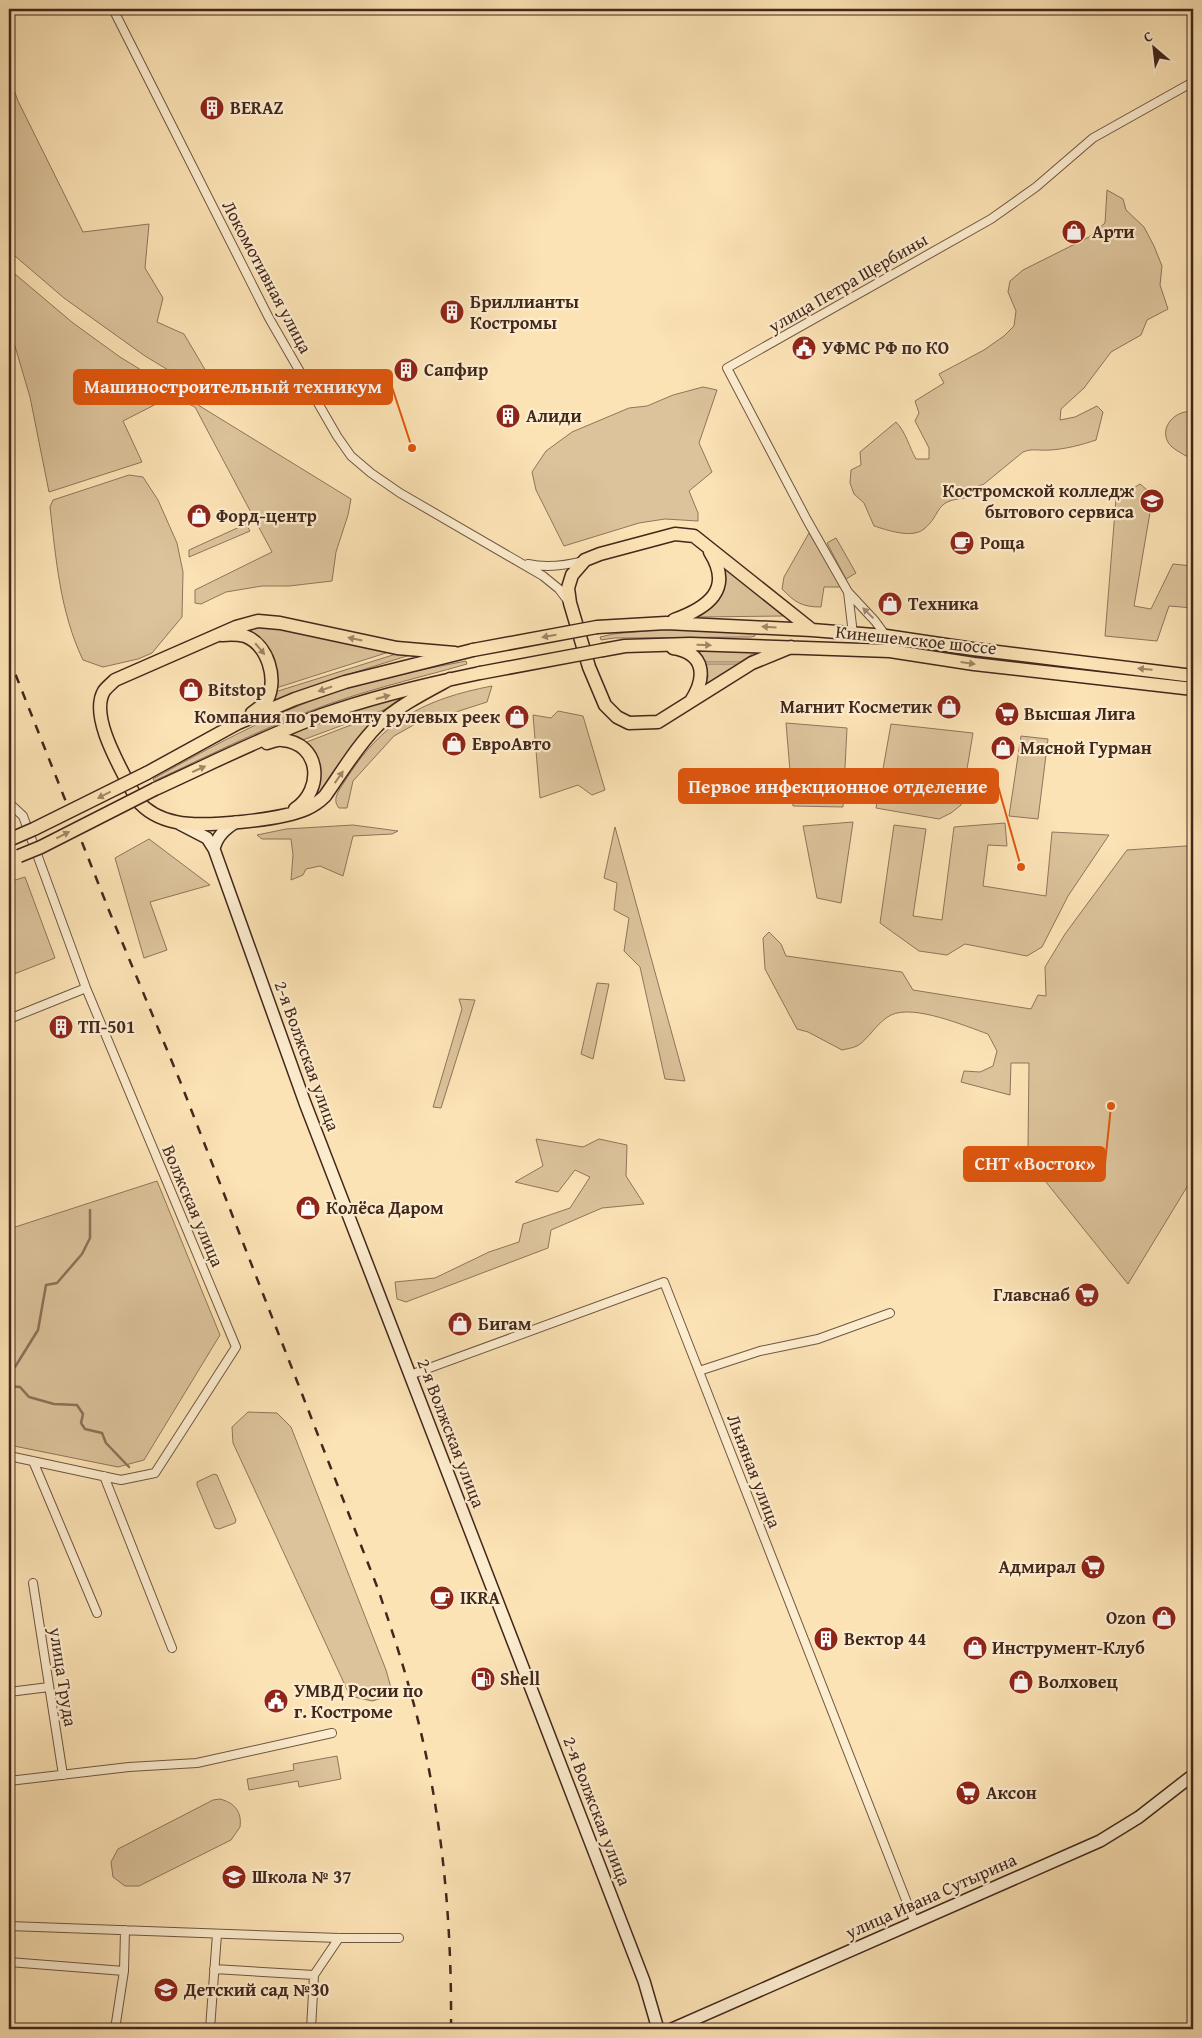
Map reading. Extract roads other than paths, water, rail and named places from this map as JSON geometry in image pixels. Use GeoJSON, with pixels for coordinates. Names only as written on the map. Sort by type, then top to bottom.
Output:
{"type":"FeatureCollection","features":[{"type":"Feature","properties":{"kind":"main road"},"geometry":{"type":"LineString","coordinates":[[791,646],[752,663],[689,705],[658,722],[629,723],[617,717],[605,705],[589,667],[570,603],[568,588],[572,575],[584,560],[609,551],[675,534],[694,536],[812,630]]}},
{"type":"Feature","properties":{"kind":"main road"},"geometry":{"type":"LineString","coordinates":[[10,839],[147,773],[238,723],[295,699],[345,682],[455,653],[597,627],[666,623],[704,607],[716,593],[720,579],[717,563],[706,546]]}},
{"type":"Feature","properties":{"kind":"main road"},"geometry":{"type":"LineString","coordinates":[[450,679],[422,694],[380,724],[360,745],[325,796],[305,810],[286,815],[220,825],[177,823],[144,809],[137,800],[107,737],[100,704],[104,690],[115,680],[236,627],[258,621],[280,623],[397,648],[455,653]]}},
{"type":"Feature","properties":{"kind":"main road","name":"Кинешемское шоссе"},"geometry":{"type":"LineString","coordinates":[[666,623],[812,630],[886,636],[973,650],[1193,676]]}},
{"type":"Feature","properties":{"kind":"main road"},"geometry":{"type":"LineString","coordinates":[[217,635],[235,634],[247,637],[258,645],[266,656],[271,670],[270,691],[266,701],[238,723]]}},
{"type":"Feature","properties":{"kind":"main road"},"geometry":{"type":"LineString","coordinates":[[654,645],[683,649],[693,655],[698,662],[701,681],[699,689],[689,705]]}},
{"type":"Feature","properties":{"kind":"main road","name":"Кинешемское шоссе"},"geometry":{"type":"LineString","coordinates":[[450,679],[625,646],[791,646],[890,651],[983,665],[1193,689]]}},
{"type":"Feature","properties":{"kind":"main road"},"geometry":{"type":"LineString","coordinates":[[14,857],[41,847],[155,789],[288,728],[324,714],[450,679]]}},
{"type":"Feature","properties":{"kind":"main road"},"geometry":{"type":"LineString","coordinates":[[251,746],[282,740],[305,750],[311,758],[315,769],[312,789],[301,805],[286,815]]}},
{"type":"Feature","properties":{"kind":"street","name":"Локомотивная улица"},"geometry":{"type":"LineString","coordinates":[[112,9],[269,318],[337,436],[351,456],[370,473],[400,492],[554,584],[570,603]]}},
{"type":"Feature","properties":{"kind":"street","name":"улица Петра Щербины"},"geometry":{"type":"LineString","coordinates":[[886,636],[848,592],[807,520],[727,368],[991,219],[1036,187],[1093,138],[1193,82]]}},
{"type":"Feature","properties":{"kind":"street"},"geometry":{"type":"LineString","coordinates":[[522,564],[544,568],[567,565],[584,560]]}},
{"type":"Feature","properties":{"kind":"street","name":"улица Петра Щербины"},"geometry":{"type":"LineString","coordinates":[[848,592],[853,634]]}},
{"type":"Feature","properties":{"kind":"street","name":"Волжская улица"},"geometry":{"type":"LineString","coordinates":[[9,803],[22,816],[86,988],[236,1347],[156,1473],[120,1480],[9,1456]]}},
{"type":"Feature","properties":{"kind":"street"},"geometry":{"type":"LineString","coordinates":[[214,849],[216,841],[226,828],[236,822]]}},
{"type":"Feature","properties":{"kind":"street"},"geometry":{"type":"LineString","coordinates":[[177,823],[207,838],[214,849]]}},
{"type":"Feature","properties":{"kind":"street","name":"2-я Волжская улица"},"geometry":{"type":"LineString","coordinates":[[214,849],[305,1103],[644,1981],[658,2029]]}},
{"type":"Feature","properties":{"kind":"street"},"geometry":{"type":"LineString","coordinates":[[9,1019],[86,988]]}},
{"type":"Feature","properties":{"kind":"street","name":"Льняная улица"},"geometry":{"type":"LineString","coordinates":[[410,1375],[664,1282],[915,1923]]}},
{"type":"Feature","properties":{"kind":"street"},"geometry":{"type":"LineString","coordinates":[[699,1371],[760,1351],[818,1339],[890,1313]]}},
{"type":"Feature","properties":{"kind":"street"},"geometry":{"type":"LineString","coordinates":[[33,1461],[97,1613]]}},
{"type":"Feature","properties":{"kind":"street"},"geometry":{"type":"LineString","coordinates":[[104,1476],[172,1648]]}},
{"type":"Feature","properties":{"kind":"street","name":"улица Труда"},"geometry":{"type":"LineString","coordinates":[[33,1584],[63,1775]]}},
{"type":"Feature","properties":{"kind":"street"},"geometry":{"type":"LineString","coordinates":[[9,1692],[49,1687]]}},
{"type":"Feature","properties":{"kind":"street"},"geometry":{"type":"LineString","coordinates":[[9,1781],[130,1767],[197,1763],[332,1733]]}},
{"type":"Feature","properties":{"kind":"street","name":"улица Ивана Сутырина"},"geometry":{"type":"LineString","coordinates":[[672,2029],[1100,1841],[1139,1817],[1193,1776]]}},
{"type":"Feature","properties":{"kind":"street"},"geometry":{"type":"LineString","coordinates":[[9,1926],[339,1938],[399,1938]]}},
{"type":"Feature","properties":{"kind":"street"},"geometry":{"type":"LineString","coordinates":[[115,2029],[124,1970],[125,1930]]}},
{"type":"Feature","properties":{"kind":"street"},"geometry":{"type":"LineString","coordinates":[[210,2029],[217,1934]]}},
{"type":"Feature","properties":{"kind":"street"},"geometry":{"type":"LineString","coordinates":[[311,2029],[314,1975],[339,1938]]}},
{"type":"Feature","properties":{"kind":"street"},"geometry":{"type":"LineString","coordinates":[[9,1962],[124,1970]]}},
{"type":"Feature","properties":{"kind":"street"},"geometry":{"type":"LineString","coordinates":[[214,1969],[314,1975]]}},
{"type":"Feature","properties":{"kind":"waterway"},"geometry":{"type":"LineString","coordinates":[[9,1369],[15,1367],[38,1330],[46,1285],[57,1283],[82,1254],[90,1238],[90,1210]]}},
{"type":"Feature","properties":{"kind":"waterway"},"geometry":{"type":"LineString","coordinates":[[9,1386],[20,1387],[29,1397],[54,1404],[77,1405],[83,1414],[81,1423],[85,1429],[102,1433],[106,1443],[129,1467]]}},
{"type":"Feature","properties":{"kind":"railway"},"geometry":{"type":"LineString","coordinates":[[9,658],[110,913],[180,1081],[378,1589],[406,1675],[420,1729],[437,1813],[447,1900],[451,2029]]}},
{"type":"Feature","properties":{"kind":"place","name":"BERAZ"},"geometry":{"type":"Point","coordinates":[212,108]}},
{"type":"Feature","properties":{"kind":"place","name":"Арти"},"geometry":{"type":"Point","coordinates":[1074,232]}},
{"type":"Feature","properties":{"kind":"place","name":"Бриллианты Костромы"},"geometry":{"type":"Point","coordinates":[452,312]}},
{"type":"Feature","properties":{"kind":"place","name":"УФМС РФ по КО"},"geometry":{"type":"Point","coordinates":[804,348]}},
{"type":"Feature","properties":{"kind":"place","name":"Сапфир"},"geometry":{"type":"Point","coordinates":[406,370]}},
{"type":"Feature","properties":{"kind":"place","name":"Алиди"},"geometry":{"type":"Point","coordinates":[508,416]}},
{"type":"Feature","properties":{"kind":"place","name":"Машиностроительный техникум"},"geometry":{"type":"Point","coordinates":[412,448]}},
{"type":"Feature","properties":{"kind":"place","name":"Костромской колледж бытового сервиса"},"geometry":{"type":"Point","coordinates":[1152,501]}},
{"type":"Feature","properties":{"kind":"place","name":"Форд-центр"},"geometry":{"type":"Point","coordinates":[199,516]}},
{"type":"Feature","properties":{"kind":"place","name":"Роща"},"geometry":{"type":"Point","coordinates":[962,543]}},
{"type":"Feature","properties":{"kind":"place","name":"Техника"},"geometry":{"type":"Point","coordinates":[890,604]}},
{"type":"Feature","properties":{"kind":"place","name":"Bitstop"},"geometry":{"type":"Point","coordinates":[191,690]}},
{"type":"Feature","properties":{"kind":"place","name":"Магнит Косметик"},"geometry":{"type":"Point","coordinates":[949,707]}},
{"type":"Feature","properties":{"kind":"place","name":"Высшая Лига"},"geometry":{"type":"Point","coordinates":[1007,714]}},
{"type":"Feature","properties":{"kind":"place","name":"Компания по ремонту рулевых реек"},"geometry":{"type":"Point","coordinates":[517,717]}},
{"type":"Feature","properties":{"kind":"place","name":"ЕвроАвто"},"geometry":{"type":"Point","coordinates":[454,744]}},
{"type":"Feature","properties":{"kind":"place","name":"Мясной Гурман"},"geometry":{"type":"Point","coordinates":[1003,748]}},
{"type":"Feature","properties":{"kind":"place","name":"Первое инфекционное отделение"},"geometry":{"type":"Point","coordinates":[1021,867]}},
{"type":"Feature","properties":{"kind":"place","name":"ТП-501"},"geometry":{"type":"Point","coordinates":[61,1027]}},
{"type":"Feature","properties":{"kind":"place","name":"СНТ «Восток»"},"geometry":{"type":"Point","coordinates":[1111,1106]}},
{"type":"Feature","properties":{"kind":"place","name":"Колёса Даром"},"geometry":{"type":"Point","coordinates":[308,1208]}},
{"type":"Feature","properties":{"kind":"place","name":"Главснаб"},"geometry":{"type":"Point","coordinates":[1087,1295]}},
{"type":"Feature","properties":{"kind":"place","name":"Бигам"},"geometry":{"type":"Point","coordinates":[460,1324]}},
{"type":"Feature","properties":{"kind":"place","name":"Адмирал"},"geometry":{"type":"Point","coordinates":[1093,1567]}},
{"type":"Feature","properties":{"kind":"place","name":"IKRA"},"geometry":{"type":"Point","coordinates":[442,1598]}},
{"type":"Feature","properties":{"kind":"place","name":"Ozon"},"geometry":{"type":"Point","coordinates":[1164,1618]}},
{"type":"Feature","properties":{"kind":"place","name":"Вектор 44"},"geometry":{"type":"Point","coordinates":[826,1639]}},
{"type":"Feature","properties":{"kind":"place","name":"Инструмент-Клуб"},"geometry":{"type":"Point","coordinates":[975,1648]}},
{"type":"Feature","properties":{"kind":"place","name":"Shell"},"geometry":{"type":"Point","coordinates":[483,1679]}},
{"type":"Feature","properties":{"kind":"place","name":"Волховец"},"geometry":{"type":"Point","coordinates":[1021,1682]}},
{"type":"Feature","properties":{"kind":"place","name":"УМВД Росии по г. Костроме"},"geometry":{"type":"Point","coordinates":[276,1701]}},
{"type":"Feature","properties":{"kind":"place","name":"Аксон"},"geometry":{"type":"Point","coordinates":[968,1793]}},
{"type":"Feature","properties":{"kind":"place","name":"Школа № 37"},"geometry":{"type":"Point","coordinates":[234,1877]}},
{"type":"Feature","properties":{"kind":"place","name":"Детский сад №30"},"geometry":{"type":"Point","coordinates":[166,1990]}}]}
